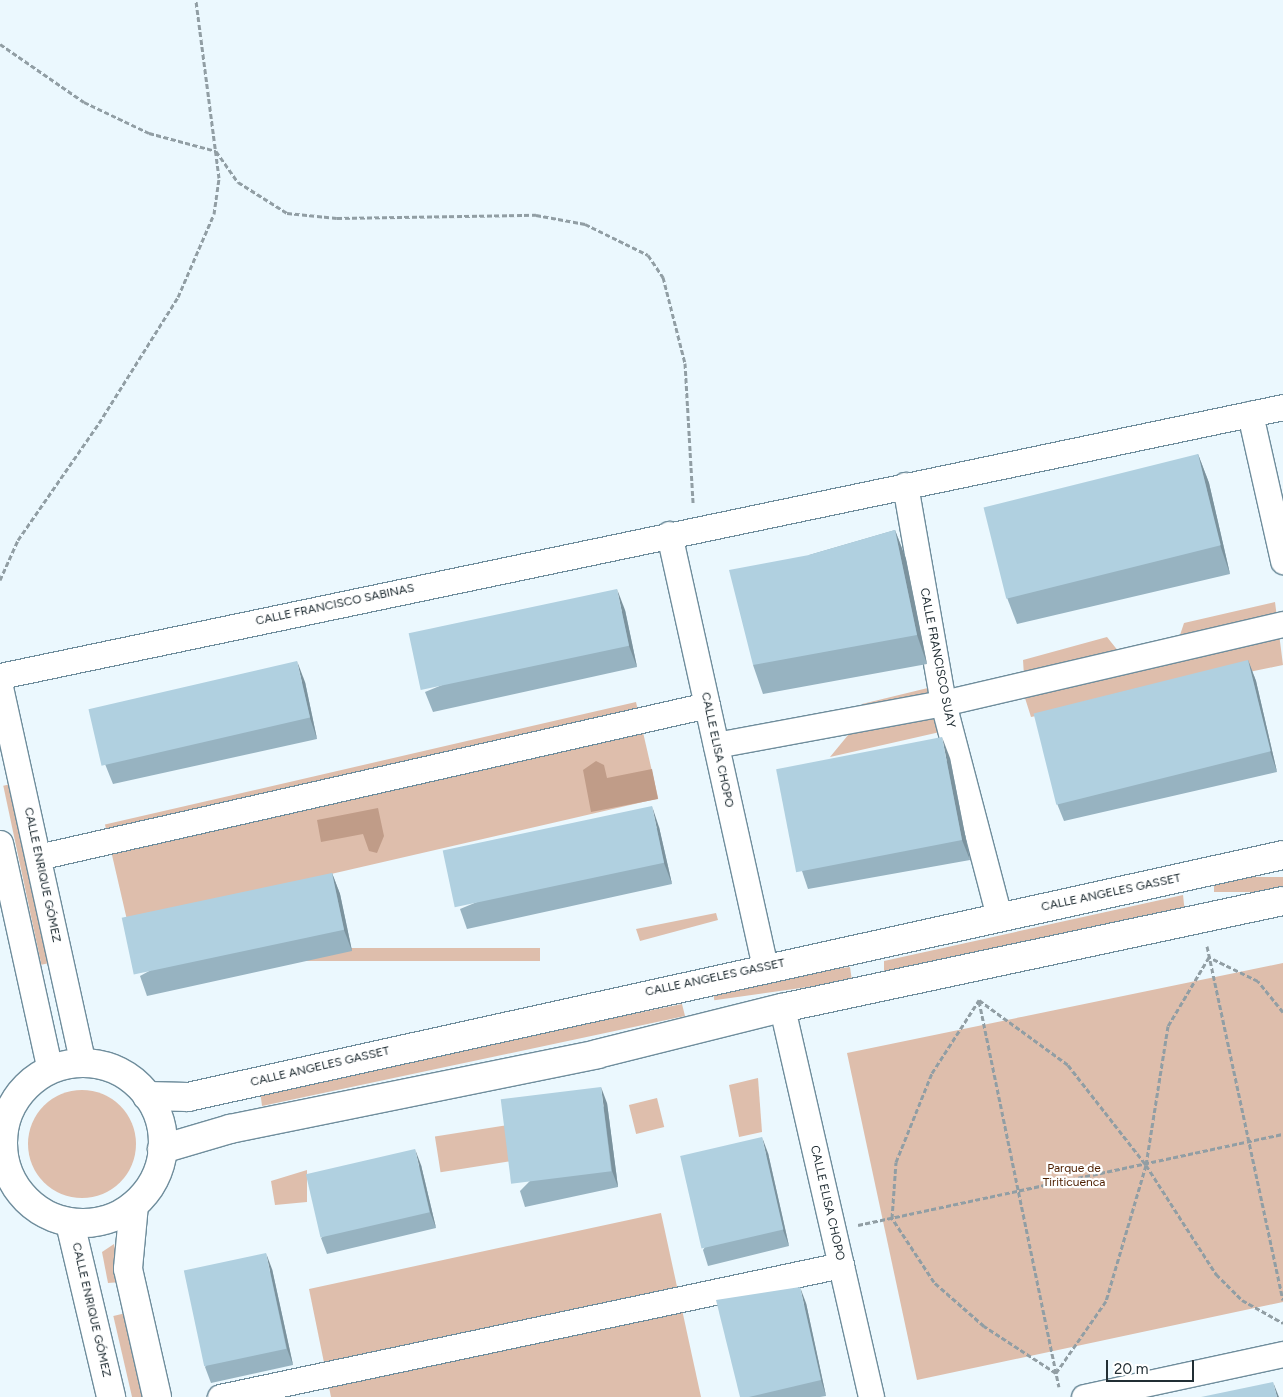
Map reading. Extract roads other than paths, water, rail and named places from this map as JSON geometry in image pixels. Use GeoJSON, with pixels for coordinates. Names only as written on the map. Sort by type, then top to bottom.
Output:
{"type":"FeatureCollection","features":[{"type":"Feature","properties":{"kind":"street"},"geometry":{"type":"LineString","coordinates":[[669,534],[1283,407]]}},
{"type":"Feature","properties":{"kind":"street"},"geometry":{"type":"LineString","coordinates":[[1250,414],[1283,561]]}},
{"type":"Feature","properties":{"kind":"street","name":"CALLE FRANCISCO SUAY"},"geometry":{"type":"LineString","coordinates":[[905,485],[943,703],[1000,917]]}},
{"type":"Feature","properties":{"kind":"street","name":"CALLE FRANCISCO SABINAS"},"geometry":{"type":"LineString","coordinates":[[0,676],[669,534]]}},
{"type":"Feature","properties":{"kind":"street","name":"CALLE ELISA CHOPO"},"geometry":{"type":"LineString","coordinates":[[669,534],[765,967]]}},
{"type":"Feature","properties":{"kind":"street"},"geometry":{"type":"LineString","coordinates":[[716,745],[943,703],[1283,624]]}},
{"type":"Feature","properties":{"kind":"street","name":"CALLE ENRIQUE GÓMEZ"},"geometry":{"type":"LineString","coordinates":[[0,687],[83,1063]]}},
{"type":"Feature","properties":{"kind":"street"},"geometry":{"type":"LineString","coordinates":[[38,857],[707,705]]}},
{"type":"Feature","properties":{"kind":"street"},"geometry":{"type":"LineString","coordinates":[[0,843],[50,1070]]}},
{"type":"Feature","properties":{"kind":"street","name":"CALLE ANGELES GASSET"},"geometry":{"type":"LineString","coordinates":[[147,1096],[188,1096],[765,967],[1283,855]]}},
{"type":"Feature","properties":{"kind":"street"},"geometry":{"type":"LineString","coordinates":[[162,1149],[230,1129],[597,1054],[782,1008],[1200,918],[1283,902]]}},
{"type":"Feature","properties":{"kind":"street","name":"CALLE ELISA CHOPO"},"geometry":{"type":"LineString","coordinates":[[782,1008],[871,1397]]}},
{"type":"Feature","properties":{"kind":"street"},"geometry":{"type":"LineString","coordinates":[[83,1063],[119,1072],[147,1096],[160,1125],[162,1149],[152,1184],[134,1205],[108,1220],[70,1223],[49,1216],[11,1196],[3,1155],[5,1112],[27,1086],[50,1070],[83,1063]]}},
{"type":"Feature","properties":{"kind":"street"},"geometry":{"type":"LineString","coordinates":[[134,1205],[128,1269],[157,1397]]}},
{"type":"Feature","properties":{"kind":"street","name":"CALLE ENRIQUE GÓMEZ"},"geometry":{"type":"LineString","coordinates":[[70,1223],[111,1397]]}},
{"type":"Feature","properties":{"kind":"street"},"geometry":{"type":"LineString","coordinates":[[220,1397],[841,1265]]}},
{"type":"Feature","properties":{"kind":"street"},"geometry":{"type":"LineString","coordinates":[[1084,1397],[1283,1354]]}},
{"type":"Feature","properties":{"kind":"park label","name":"Parque de Tiriticuenca"},"geometry":{"type":"Point","coordinates":[1074,1176]}}]}
